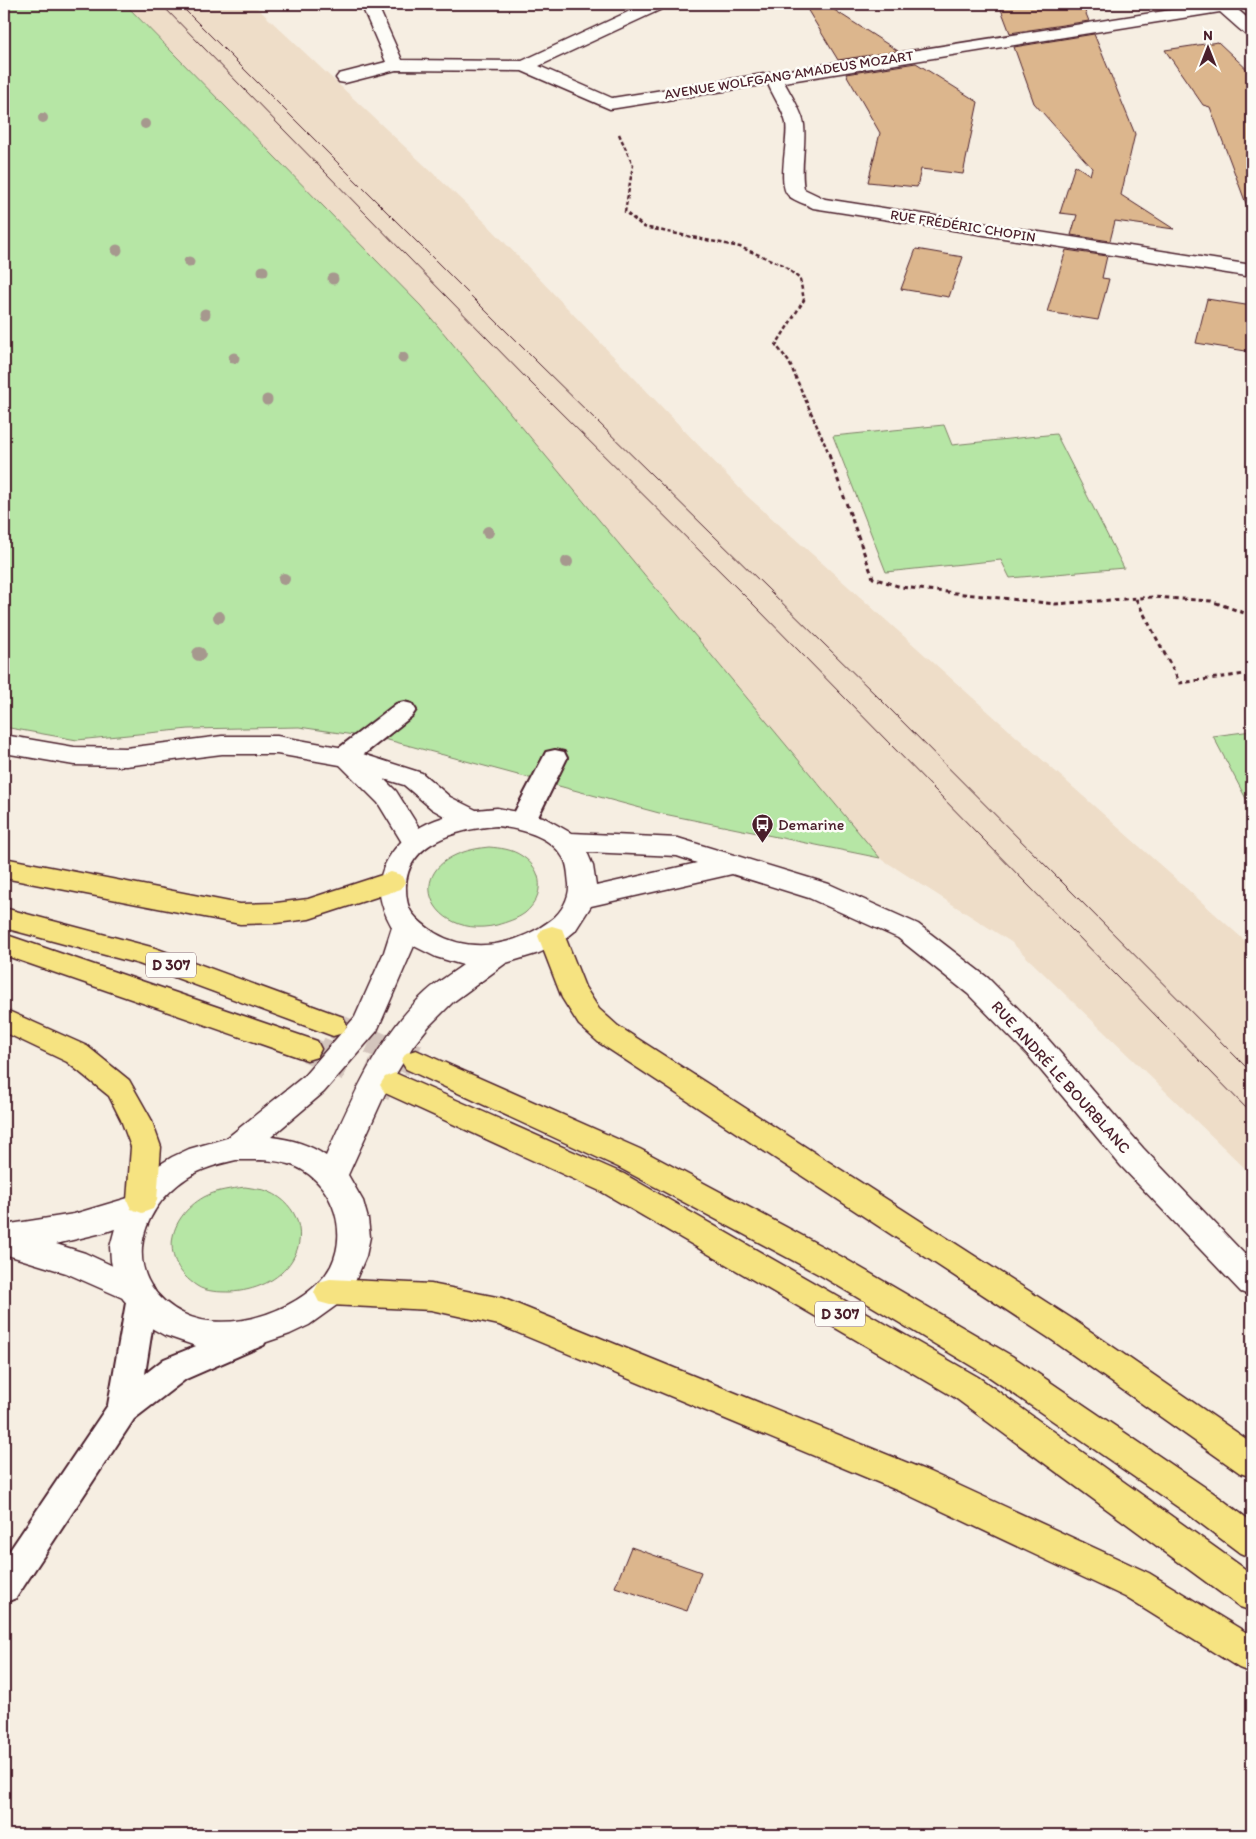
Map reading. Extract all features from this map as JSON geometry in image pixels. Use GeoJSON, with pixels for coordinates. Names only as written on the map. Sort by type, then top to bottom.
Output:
{"type":"FeatureCollection","features":[{"type":"Feature","properties":{"kind":"main road"},"geometry":{"type":"LineString","coordinates":[[4,868],[240,914],[276,913],[308,909],[391,882]]}},
{"type":"Feature","properties":{"kind":"main road","name":"D 307"},"geometry":{"type":"LineString","coordinates":[[4,918],[145,955],[333,1025]]}},
{"type":"Feature","properties":{"kind":"main road"},"geometry":{"type":"LineString","coordinates":[[552,936],[572,990],[589,1017],[608,1034],[1063,1330],[1252,1462]]}},
{"type":"Feature","properties":{"kind":"main road","name":"D 307"},"geometry":{"type":"LineString","coordinates":[[4,944],[307,1049]]}},
{"type":"Feature","properties":{"kind":"main road"},"geometry":{"type":"LineString","coordinates":[[4,1020],[77,1054],[119,1088],[136,1119],[146,1147],[140,1204]]}},
{"type":"Feature","properties":{"kind":"main road","name":"D 307"},"geometry":{"type":"LineString","coordinates":[[416,1061],[629,1158],[831,1266],[1000,1366],[1200,1503],[1252,1542]]}},
{"type":"Feature","properties":{"kind":"main road","name":"D 307"},"geometry":{"type":"LineString","coordinates":[[395,1085],[613,1184],[966,1387],[1252,1595]]}},
{"type":"Feature","properties":{"kind":"main road"},"geometry":{"type":"LineString","coordinates":[[330,1292],[431,1297],[502,1312],[927,1487],[1137,1585],[1252,1656]]}},
{"type":"Feature","properties":{"kind":"street"},"geometry":{"type":"LineString","coordinates":[[369,4],[396,65]]}},
{"type":"Feature","properties":{"kind":"street"},"geometry":{"type":"LineString","coordinates":[[525,66],[658,4]]}},
{"type":"Feature","properties":{"kind":"street"},"geometry":{"type":"LineString","coordinates":[[1228,5],[1252,31]]}},
{"type":"Feature","properties":{"kind":"street","name":"AVENUE WOLFGANG AMADEUS MOZART"},"geometry":{"type":"LineString","coordinates":[[610,104],[1228,5]]}},
{"type":"Feature","properties":{"kind":"street"},"geometry":{"type":"LineString","coordinates":[[345,78],[396,65],[525,66],[610,104]]}},
{"type":"Feature","properties":{"kind":"street","name":"RUE FRÉDÉRIC CHOPIN"},"geometry":{"type":"LineString","coordinates":[[773,77],[795,123],[795,154],[792,174],[795,192],[820,204],[1252,271]]}},
{"type":"Feature","properties":{"kind":"street"},"geometry":{"type":"LineString","coordinates":[[4,744],[74,756],[126,757],[222,745],[277,745],[347,759],[413,779],[441,803],[471,819]]}},
{"type":"Feature","properties":{"kind":"street"},"geometry":{"type":"LineString","coordinates":[[347,759],[387,797],[415,842]]}},
{"type":"Feature","properties":{"kind":"street"},"geometry":{"type":"LineString","coordinates":[[497,817],[523,821],[546,829],[564,842],[578,859],[584,878],[581,898],[571,919],[552,936],[526,948],[497,954],[466,954],[443,949],[423,939],[406,927],[393,905],[391,882],[399,861],[415,842],[440,827],[471,819],[497,817]]}},
{"type":"Feature","properties":{"kind":"street","name":"RUE ANDRÉ LE BOURBLANC"},"geometry":{"type":"LineString","coordinates":[[564,842],[678,847],[819,891],[908,931],[978,986],[1038,1046],[1132,1157],[1252,1283]]}},
{"type":"Feature","properties":{"kind":"street","name":"RUE ANDRÉ LE BOURBLANC"},"geometry":{"type":"LineString","coordinates":[[581,898],[731,864]]}},
{"type":"Feature","properties":{"kind":"street"},"geometry":{"type":"LineString","coordinates":[[236,1148],[314,1084],[367,1023],[398,952],[406,927]]}},
{"type":"Feature","properties":{"kind":"street"},"geometry":{"type":"LineString","coordinates":[[332,1176],[365,1103],[402,1040],[436,1001],[497,954]]}},
{"type":"Feature","properties":{"kind":"street"},"geometry":{"type":"LineString","coordinates":[[4,1236],[44,1234],[118,1216],[140,1204],[168,1175],[200,1157],[236,1148],[272,1148],[305,1158],[332,1176],[349,1201],[355,1231],[348,1262],[330,1292],[301,1315],[264,1331],[225,1336],[188,1330],[156,1314],[138,1294],[125,1260],[128,1229],[140,1204]]}},
{"type":"Feature","properties":{"kind":"street"},"geometry":{"type":"LineString","coordinates":[[4,1241],[74,1262],[138,1294]]}},
{"type":"Feature","properties":{"kind":"lane"},"geometry":{"type":"LineString","coordinates":[[347,759],[404,710]]}},
{"type":"Feature","properties":{"kind":"lane"},"geometry":{"type":"LineString","coordinates":[[523,821],[555,758]]}},
{"type":"Feature","properties":{"kind":"lane"},"geometry":{"type":"LineString","coordinates":[[123,1409],[138,1294]]}},
{"type":"Feature","properties":{"kind":"lane"},"geometry":{"type":"LineString","coordinates":[[4,1587],[123,1409],[175,1369],[264,1331]]}},
{"type":"Feature","properties":{"kind":"path"},"geometry":{"type":"LineString","coordinates":[[610,104],[622,144],[633,165],[625,212],[644,227],[740,247],[783,265],[800,279],[804,300],[776,345],[789,362],[821,431],[873,578],[901,587],[1055,604],[1153,597],[1211,601],[1247,614],[1252,614]]}},
{"type":"Feature","properties":{"kind":"path"},"geometry":{"type":"LineString","coordinates":[[1136,599],[1180,683],[1252,673]]}},
{"type":"Feature","properties":{"kind":"shaded area"},"geometry":{"type":"Polygon","coordinates":[[[125,4],[253,4],[486,223],[747,496],[1252,947],[1252,1175],[1011,942],[880,858],[422,307],[125,4]]]}},
{"type":"Feature","properties":{"kind":"green space"},"geometry":{"type":"Polygon","coordinates":[[[4,4],[125,4],[422,307],[880,858],[659,813],[388,740],[299,727],[189,729],[77,740],[4,727],[4,4]]]}},
{"type":"Feature","properties":{"kind":"green space"},"geometry":{"type":"Polygon","coordinates":[[[944,425],[952,445],[1056,434],[1124,568],[1010,578],[1001,560],[886,572],[833,436],[944,425]]]}},
{"type":"Feature","properties":{"kind":"green space"},"geometry":{"type":"Polygon","coordinates":[[[1252,731],[1252,810],[1213,736],[1252,731]]]}},
{"type":"Feature","properties":{"kind":"green space"},"geometry":{"type":"Polygon","coordinates":[[[489,847],[502,848],[514,852],[522,856],[535,868],[539,883],[536,899],[532,906],[522,915],[497,925],[473,927],[453,921],[438,910],[431,896],[431,880],[440,865],[459,854],[489,847]]]}},
{"type":"Feature","properties":{"kind":"green space"},"geometry":{"type":"Polygon","coordinates":[[[245,1187],[275,1194],[291,1209],[299,1228],[297,1249],[287,1267],[265,1284],[248,1290],[230,1292],[201,1288],[185,1276],[177,1264],[172,1240],[176,1228],[182,1216],[204,1197],[219,1191],[245,1187]]]}},
{"type":"Feature","properties":{"kind":"building"},"geometry":{"type":"Polygon","coordinates":[[[804,4],[825,4],[898,51],[838,60],[804,4]]]}},
{"type":"Feature","properties":{"kind":"building"},"geometry":{"type":"Polygon","coordinates":[[[999,4],[1082,4],[1089,21],[1010,33],[999,4]]]}},
{"type":"Feature","properties":{"kind":"building"},"geometry":{"type":"Polygon","coordinates":[[[1094,34],[1135,134],[1121,195],[1174,229],[1115,221],[1110,241],[1071,235],[1077,215],[1060,213],[1075,165],[1090,175],[1092,168],[1034,103],[1014,47],[1094,34]]]}},
{"type":"Feature","properties":{"kind":"building"},"geometry":{"type":"Polygon","coordinates":[[[1218,42],[1252,74],[1252,209],[1248,209],[1210,107],[1203,105],[1165,50],[1218,42]]]}},
{"type":"Feature","properties":{"kind":"building"},"geometry":{"type":"Polygon","coordinates":[[[916,63],[978,102],[963,174],[921,169],[917,187],[868,182],[880,133],[846,74],[916,63]]]}},
{"type":"Feature","properties":{"kind":"building"},"geometry":{"type":"Polygon","coordinates":[[[916,249],[963,257],[949,297],[901,289],[916,249]]]}},
{"type":"Feature","properties":{"kind":"building"},"geometry":{"type":"Polygon","coordinates":[[[1066,250],[1107,256],[1102,278],[1109,279],[1098,320],[1047,312],[1066,250]]]}},
{"type":"Feature","properties":{"kind":"building"},"geometry":{"type":"Polygon","coordinates":[[[1207,299],[1252,306],[1252,352],[1196,343],[1207,299]]]}},
{"type":"Feature","properties":{"kind":"building"},"geometry":{"type":"Polygon","coordinates":[[[631,1547],[701,1572],[687,1611],[615,1587],[631,1547]]]}},
{"type":"Feature","properties":{"kind":"tunnel"},"geometry":{"type":"LineString","coordinates":[[335,1026],[402,1055]]}},
{"type":"Feature","properties":{"kind":"tunnel"},"geometry":{"type":"LineString","coordinates":[[307,1049],[321,1055]]}},
{"type":"Feature","properties":{"kind":"tunnel"},"geometry":{"type":"LineString","coordinates":[[318,1053],[395,1085]]}},
{"type":"Feature","properties":{"kind":"tunnel"},"geometry":{"type":"LineString","coordinates":[[400,1053],[415,1060]]}},
{"type":"Feature","properties":{"kind":"tram line"},"geometry":{"type":"LineString","coordinates":[[161,4],[529,381],[755,606],[1252,1114]]}},
{"type":"Feature","properties":{"kind":"tram line"},"geometry":{"type":"LineString","coordinates":[[179,4],[539,364],[881,700],[1252,1073]]}},
{"type":"Feature","properties":{"kind":"place","name":"Demarine"},"geometry":{"type":"Point","coordinates":[762,843]}}]}
